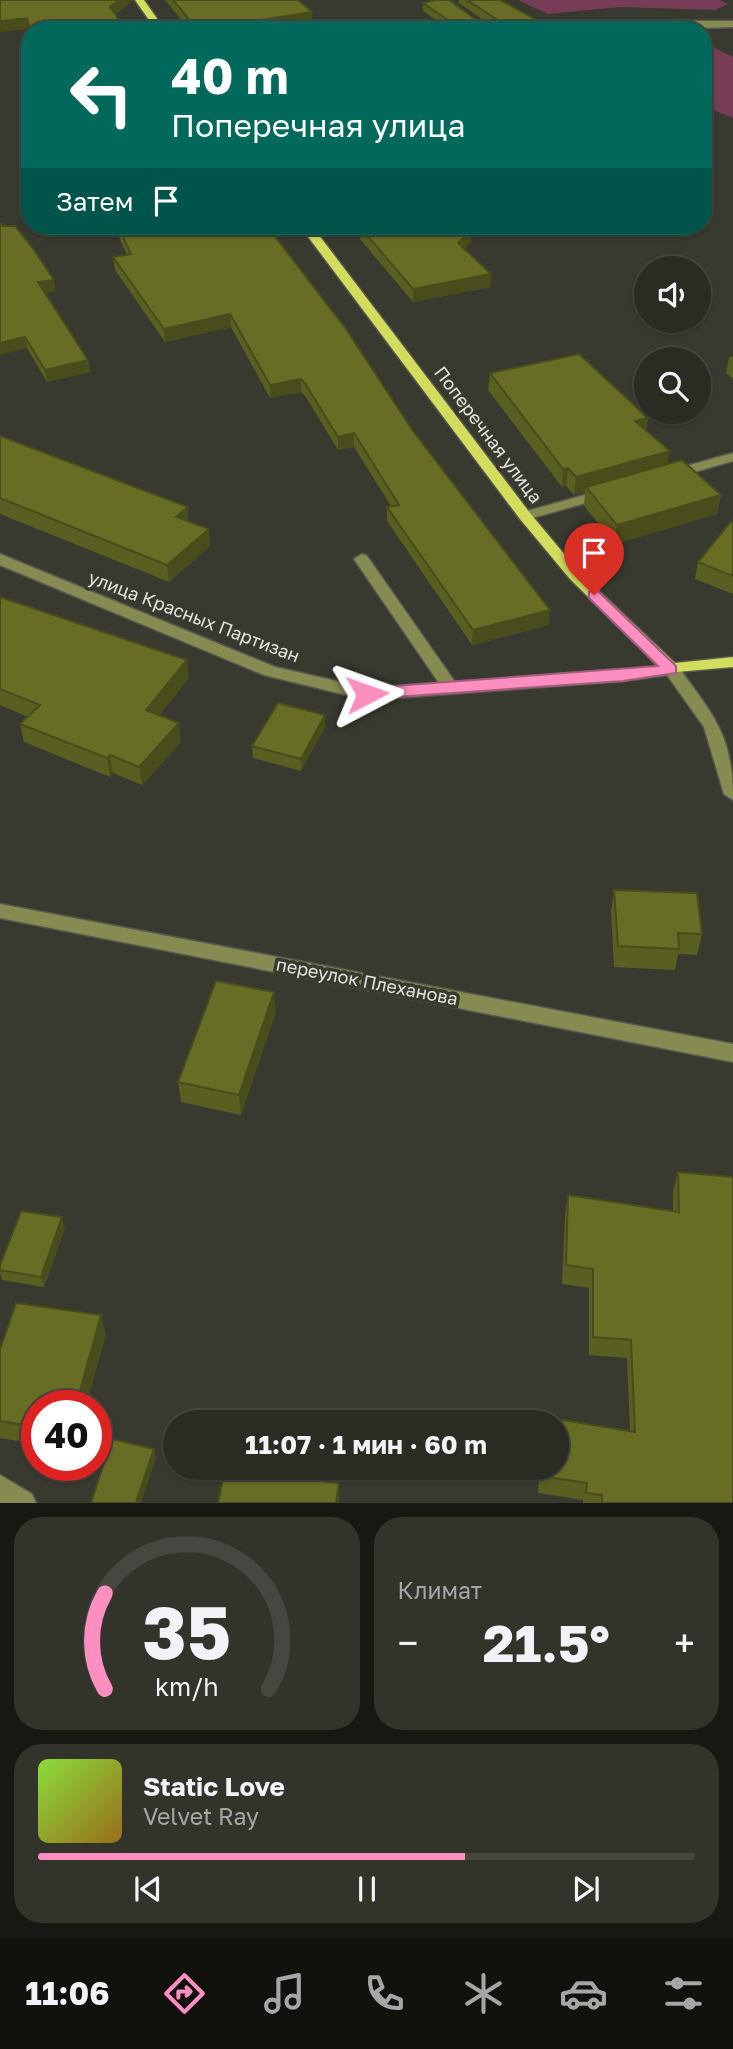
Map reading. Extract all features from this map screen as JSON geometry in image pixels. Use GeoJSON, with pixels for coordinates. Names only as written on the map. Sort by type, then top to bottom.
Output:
{"type":"FeatureCollection","features":[{"type":"Feature","properties":{"kind":"main road"},"geometry":{"type":"LineString","coordinates":[[139,0],[154,21]]}},
{"type":"Feature","properties":{"kind":"main road","name":"Поперечная улица"},"geometry":{"type":"LineString","coordinates":[[313,235],[525,516],[575,576],[671,669]]}},
{"type":"Feature","properties":{"kind":"main road"},"geometry":{"type":"LineString","coordinates":[[671,669],[733,662]]}},
{"type":"Feature","properties":{"kind":"street"},"geometry":{"type":"LineString","coordinates":[[712,24],[733,24]]}},
{"type":"Feature","properties":{"kind":"street"},"geometry":{"type":"LineString","coordinates":[[658,478],[733,457]]}},
{"type":"Feature","properties":{"kind":"street"},"geometry":{"type":"LineString","coordinates":[[525,516],[621,489]]}},
{"type":"Feature","properties":{"kind":"street","name":"улица Красных Партизан"},"geometry":{"type":"LineString","coordinates":[[0,559],[179,635],[292,677],[367,694],[671,669]]}},
{"type":"Feature","properties":{"kind":"street"},"geometry":{"type":"LineString","coordinates":[[362,559],[450,687]]}},
{"type":"Feature","properties":{"kind":"street"},"geometry":{"type":"LineString","coordinates":[[671,669],[712,726],[733,794]]}},
{"type":"Feature","properties":{"kind":"street","name":"переулок Плеханова"},"geometry":{"type":"LineString","coordinates":[[0,911],[733,1053]]}},
{"type":"Feature","properties":{"kind":"street"},"geometry":{"type":"LineString","coordinates":[[0,1488],[23,1503]]}},
{"type":"Feature","properties":{"kind":"shaded area"},"geometry":{"type":"Polygon","coordinates":[[[518,0],[720,0],[728,4],[715,10],[620,7],[548,14],[518,0]]]}},
{"type":"Feature","properties":{"kind":"shaded area"},"geometry":{"type":"Polygon","coordinates":[[[712,46],[733,57],[733,118],[712,109],[712,46]]]}},
{"type":"Feature","properties":{"kind":"building"},"geometry":{"type":"Polygon","coordinates":[[[0,0],[119,0],[110,7],[120,21],[28,21],[27,18],[0,21],[0,0]]]}},
{"type":"Feature","properties":{"kind":"building"},"geometry":{"type":"Polygon","coordinates":[[[173,0],[298,0],[312,12],[262,21],[190,21],[173,0]]]}},
{"type":"Feature","properties":{"kind":"building"},"geometry":{"type":"Polygon","coordinates":[[[449,0],[478,21],[450,21],[423,3],[449,0]]]}},
{"type":"Feature","properties":{"kind":"building"},"geometry":{"type":"Polygon","coordinates":[[[467,0],[500,0],[539,21],[495,21],[467,0]]]}},
{"type":"Feature","properties":{"kind":"building"},"geometry":{"type":"Polygon","coordinates":[[[0,223],[3,226],[15,226],[54,280],[38,282],[88,360],[45,370],[25,337],[0,343],[0,223]]]}},
{"type":"Feature","properties":{"kind":"building"},"geometry":{"type":"Polygon","coordinates":[[[122,235],[274,235],[346,329],[413,431],[550,610],[473,630],[387,507],[399,505],[354,433],[338,437],[301,379],[270,385],[230,314],[164,329],[113,257],[131,254],[122,235]]]}},
{"type":"Feature","properties":{"kind":"building"},"geometry":{"type":"Polygon","coordinates":[[[367,235],[466,235],[458,243],[491,274],[413,289],[367,235]]]}},
{"type":"Feature","properties":{"kind":"building"},"geometry":{"type":"Polygon","coordinates":[[[579,354],[634,405],[634,424],[638,424],[670,451],[576,477],[568,468],[563,469],[490,373],[579,354]]]}},
{"type":"Feature","properties":{"kind":"building"},"geometry":{"type":"Polygon","coordinates":[[[0,436],[188,507],[176,517],[209,529],[167,565],[0,498],[0,436]]]}},
{"type":"Feature","properties":{"kind":"building"},"geometry":{"type":"Polygon","coordinates":[[[682,460],[721,495],[617,525],[586,487],[682,460]]]}},
{"type":"Feature","properties":{"kind":"building"},"geometry":{"type":"Polygon","coordinates":[[[733,519],[733,576],[698,562],[733,519]]]}},
{"type":"Feature","properties":{"kind":"building"},"geometry":{"type":"Polygon","coordinates":[[[0,597],[187,660],[146,710],[179,723],[139,767],[110,755],[107,758],[20,724],[40,705],[0,689],[0,597]]]}},
{"type":"Feature","properties":{"kind":"building"},"geometry":{"type":"Polygon","coordinates":[[[278,703],[325,715],[301,759],[252,746],[278,703]]]}},
{"type":"Feature","properties":{"kind":"building"},"geometry":{"type":"Polygon","coordinates":[[[614,890],[697,893],[702,934],[678,933],[679,949],[618,946],[614,890]]]}},
{"type":"Feature","properties":{"kind":"building"},"geometry":{"type":"Polygon","coordinates":[[[216,981],[274,992],[239,1095],[178,1082],[216,981]]]}},
{"type":"Feature","properties":{"kind":"building"},"geometry":{"type":"Polygon","coordinates":[[[678,1172],[733,1177],[733,1503],[602,1503],[602,1495],[586,1493],[587,1483],[567,1480],[569,1421],[635,1432],[631,1340],[593,1337],[593,1269],[566,1265],[568,1195],[679,1212],[678,1172]]]}},
{"type":"Feature","properties":{"kind":"building"},"geometry":{"type":"Polygon","coordinates":[[[21,1211],[62,1217],[41,1277],[0,1270],[21,1211]]]}},
{"type":"Feature","properties":{"kind":"building"},"geometry":{"type":"Polygon","coordinates":[[[16,1303],[101,1315],[80,1390],[21,1390],[21,1424],[0,1421],[1,1347],[16,1303]]]}},
{"type":"Feature","properties":{"kind":"building"},"geometry":{"type":"Polygon","coordinates":[[[112,1439],[154,1449],[136,1503],[91,1503],[98,1481],[112,1481],[112,1439]]]}},
{"type":"Feature","properties":{"kind":"building"},"geometry":{"type":"Polygon","coordinates":[[[223,1480],[313,1480],[339,1483],[336,1503],[218,1503],[223,1480]]]}},
{"type":"Feature","properties":{"kind":"route"},"geometry":{"type":"LineString","coordinates":[[367,694],[623,676],[671,669],[594,595]]}}]}
